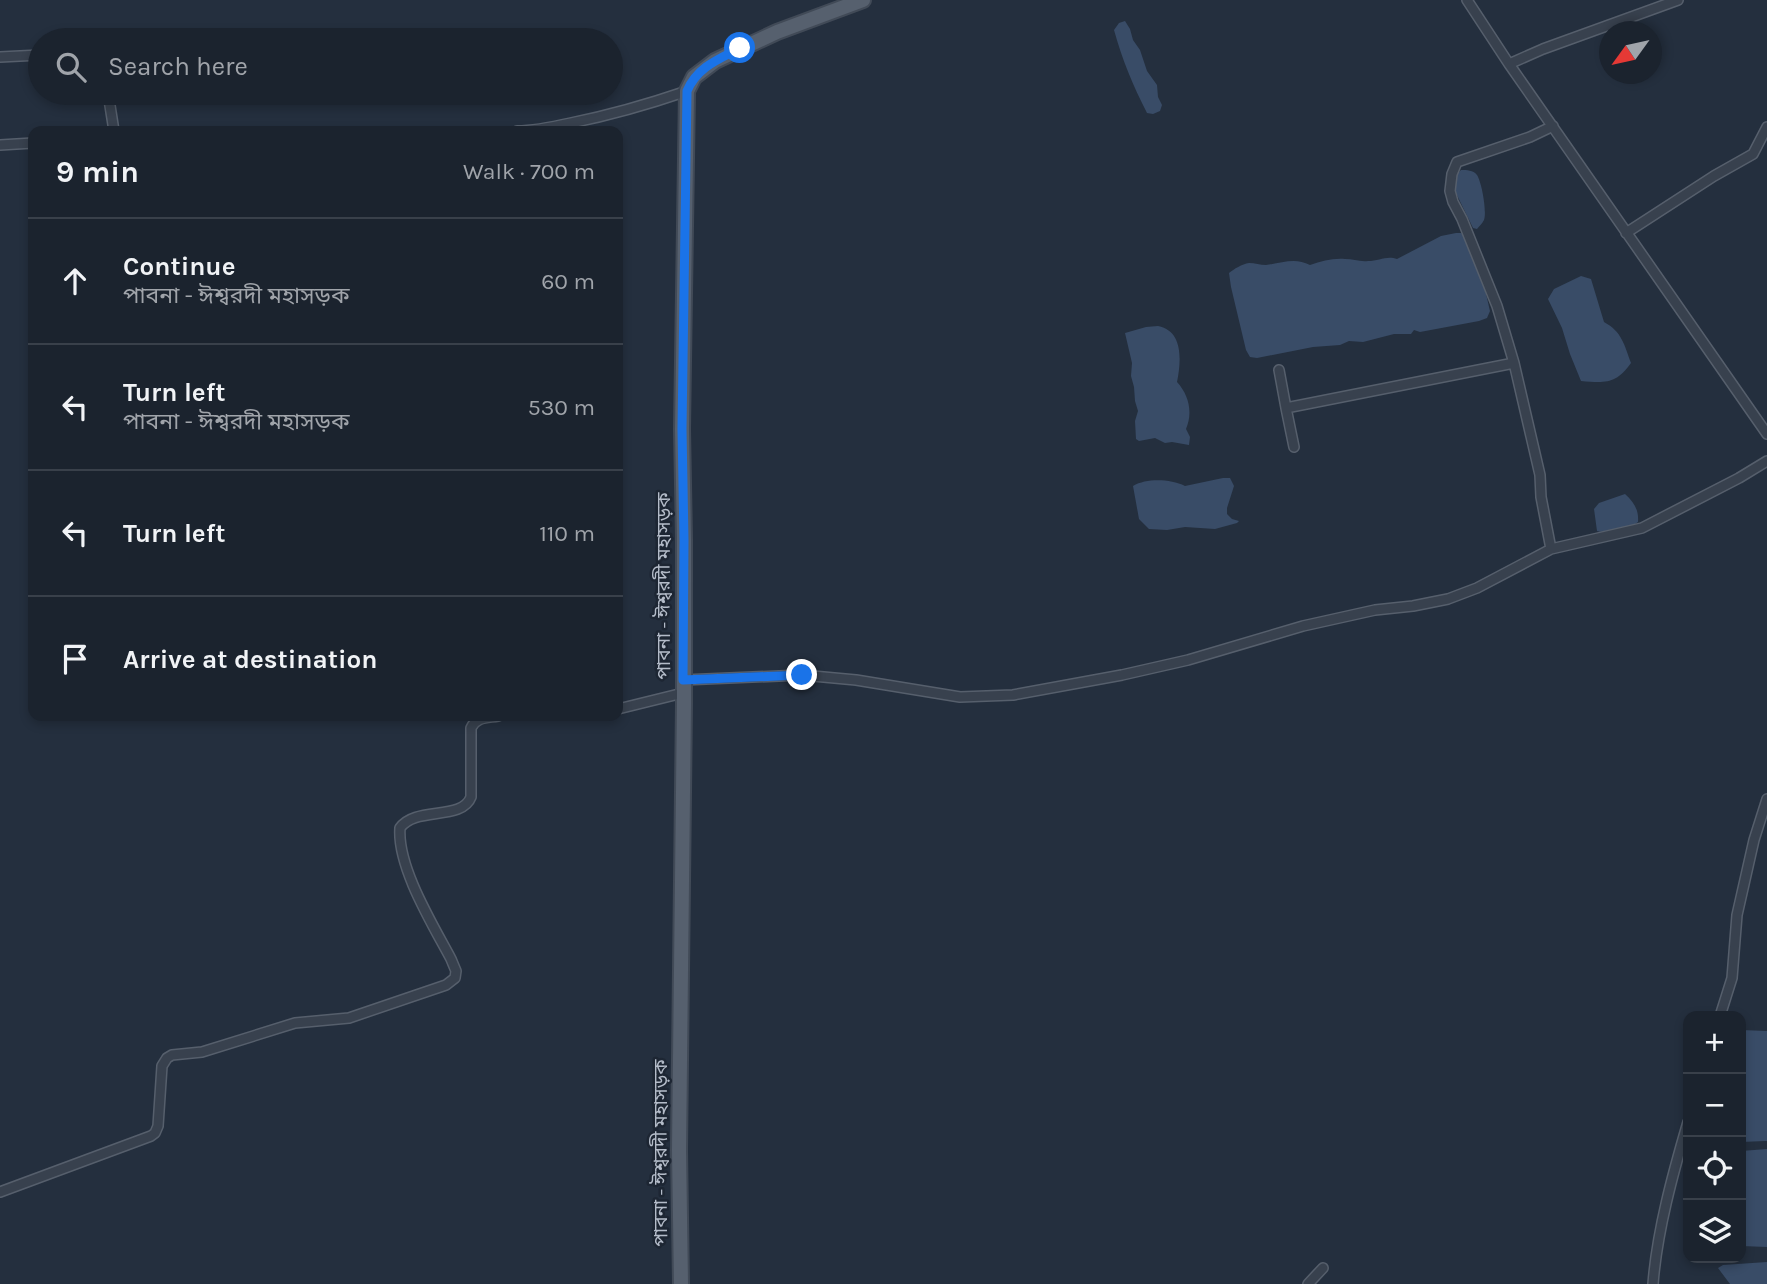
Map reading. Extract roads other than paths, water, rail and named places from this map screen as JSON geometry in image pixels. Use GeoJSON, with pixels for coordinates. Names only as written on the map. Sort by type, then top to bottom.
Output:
{"type":"FeatureCollection","features":[{"type":"Feature","properties":{"kind":"main road"},"geometry":{"type":"LineString","coordinates":[[687,91],[694,77],[715,61],[777,32],[863,0]]}},
{"type":"Feature","properties":{"kind":"main road","name":"পাবনা - ঈশ্বরদী মহাসড়ক"},"geometry":{"type":"LineString","coordinates":[[681,1284],[679,689],[684,540],[682,429],[687,91]]}},
{"type":"Feature","properties":{"kind":"street"},"geometry":{"type":"LineString","coordinates":[[1467,0],[1767,434]]}},
{"type":"Feature","properties":{"kind":"street"},"geometry":{"type":"LineString","coordinates":[[1509,64],[1542,49],[1678,0]]}},
{"type":"Feature","properties":{"kind":"street"},"geometry":{"type":"LineString","coordinates":[[0,57],[28,56]]}},
{"type":"Feature","properties":{"kind":"street"},"geometry":{"type":"LineString","coordinates":[[557,126],[642,106],[687,91]]}},
{"type":"Feature","properties":{"kind":"street"},"geometry":{"type":"LineString","coordinates":[[110,105],[113,126]]}},
{"type":"Feature","properties":{"kind":"street"},"geometry":{"type":"LineString","coordinates":[[1551,549],[1541,497],[1540,475],[1514,363],[1497,306],[1453,202],[1450,181],[1457,162],[1530,137],[1553,126]]}},
{"type":"Feature","properties":{"kind":"street"},"geometry":{"type":"LineString","coordinates":[[1626,233],[1714,176],[1754,154],[1767,127]]}},
{"type":"Feature","properties":{"kind":"street"},"geometry":{"type":"LineString","coordinates":[[0,145],[28,143]]}},
{"type":"Feature","properties":{"kind":"street"},"geometry":{"type":"LineString","coordinates":[[1286,408],[1514,363]]}},
{"type":"Feature","properties":{"kind":"street"},"geometry":{"type":"LineString","coordinates":[[1279,370],[1294,447]]}},
{"type":"Feature","properties":{"kind":"street"},"geometry":{"type":"LineString","coordinates":[[623,708],[679,689],[802,675],[856,680],[960,697],[1013,695],[1188,660],[1304,626],[1363,612],[1448,599],[1477,588],[1551,549],[1643,528],[1767,461]]}},
{"type":"Feature","properties":{"kind":"street"},"geometry":{"type":"LineString","coordinates":[[0,1192],[155,1133],[158,1126],[162,1066],[172,1055],[202,1052],[295,1023],[349,1018],[451,982],[456,971],[408,873],[400,828],[409,819],[467,804],[471,797],[471,728],[476,721]]}},
{"type":"Feature","properties":{"kind":"street"},"geometry":{"type":"LineString","coordinates":[[1722,1011],[1732,978],[1737,915],[1754,840],[1767,799]]}},
{"type":"Feature","properties":{"kind":"street"},"geometry":{"type":"LineString","coordinates":[[1653,1284],[1667,1202],[1684,1137]]}},
{"type":"Feature","properties":{"kind":"street"},"geometry":{"type":"LineString","coordinates":[[1308,1284],[1323,1268]]}},
{"type":"Feature","properties":{"kind":"water"},"geometry":{"type":"Polygon","coordinates":[[[1125,21],[1147,71],[1157,85],[1162,105],[1160,111],[1153,114],[1147,113],[1142,103],[1117,41],[1114,30],[1119,23],[1125,21]]]}},
{"type":"Feature","properties":{"kind":"water"},"geometry":{"type":"Polygon","coordinates":[[[1461,170],[1475,173],[1481,184],[1485,216],[1477,229],[1473,228],[1455,191],[1457,174],[1461,170]]]}},
{"type":"Feature","properties":{"kind":"water"},"geometry":{"type":"Polygon","coordinates":[[[1461,233],[1471,246],[1490,311],[1487,318],[1363,342],[1349,341],[1340,345],[1250,357],[1231,287],[1229,273],[1236,268],[1249,263],[1266,265],[1294,261],[1310,265],[1336,259],[1397,259],[1441,236],[1461,233]]]}},
{"type":"Feature","properties":{"kind":"water"},"geometry":{"type":"Polygon","coordinates":[[[1581,276],[1591,279],[1604,322],[1619,334],[1631,363],[1610,381],[1581,381],[1562,328],[1548,299],[1554,289],[1581,276]]]}},
{"type":"Feature","properties":{"kind":"water"},"geometry":{"type":"Polygon","coordinates":[[[1158,326],[1173,334],[1179,348],[1177,382],[1189,404],[1186,429],[1190,437],[1189,445],[1165,443],[1155,438],[1139,441],[1136,439],[1135,421],[1138,411],[1125,333],[1158,326]]]}},
{"type":"Feature","properties":{"kind":"water"},"geometry":{"type":"Polygon","coordinates":[[[1230,478],[1234,486],[1227,514],[1239,521],[1237,523],[1215,529],[1185,527],[1167,530],[1149,529],[1139,519],[1133,486],[1159,480],[1185,486],[1230,478]]]}},
{"type":"Feature","properties":{"kind":"water"},"geometry":{"type":"Polygon","coordinates":[[[1625,494],[1635,506],[1638,522],[1618,531],[1597,531],[1594,509],[1599,503],[1625,494]]]}},
{"type":"Feature","properties":{"kind":"water"},"geometry":{"type":"Polygon","coordinates":[[[1746,1030],[1767,1031],[1767,1141],[1746,1142],[1746,1030]]]}},
{"type":"Feature","properties":{"kind":"water"},"geometry":{"type":"Polygon","coordinates":[[[1767,1149],[1767,1247],[1746,1246],[1746,1151],[1767,1149]]]}},
{"type":"Feature","properties":{"kind":"water"},"geometry":{"type":"Polygon","coordinates":[[[1767,1262],[1767,1284],[1730,1284],[1718,1268],[1723,1265],[1767,1262]]]}}]}
